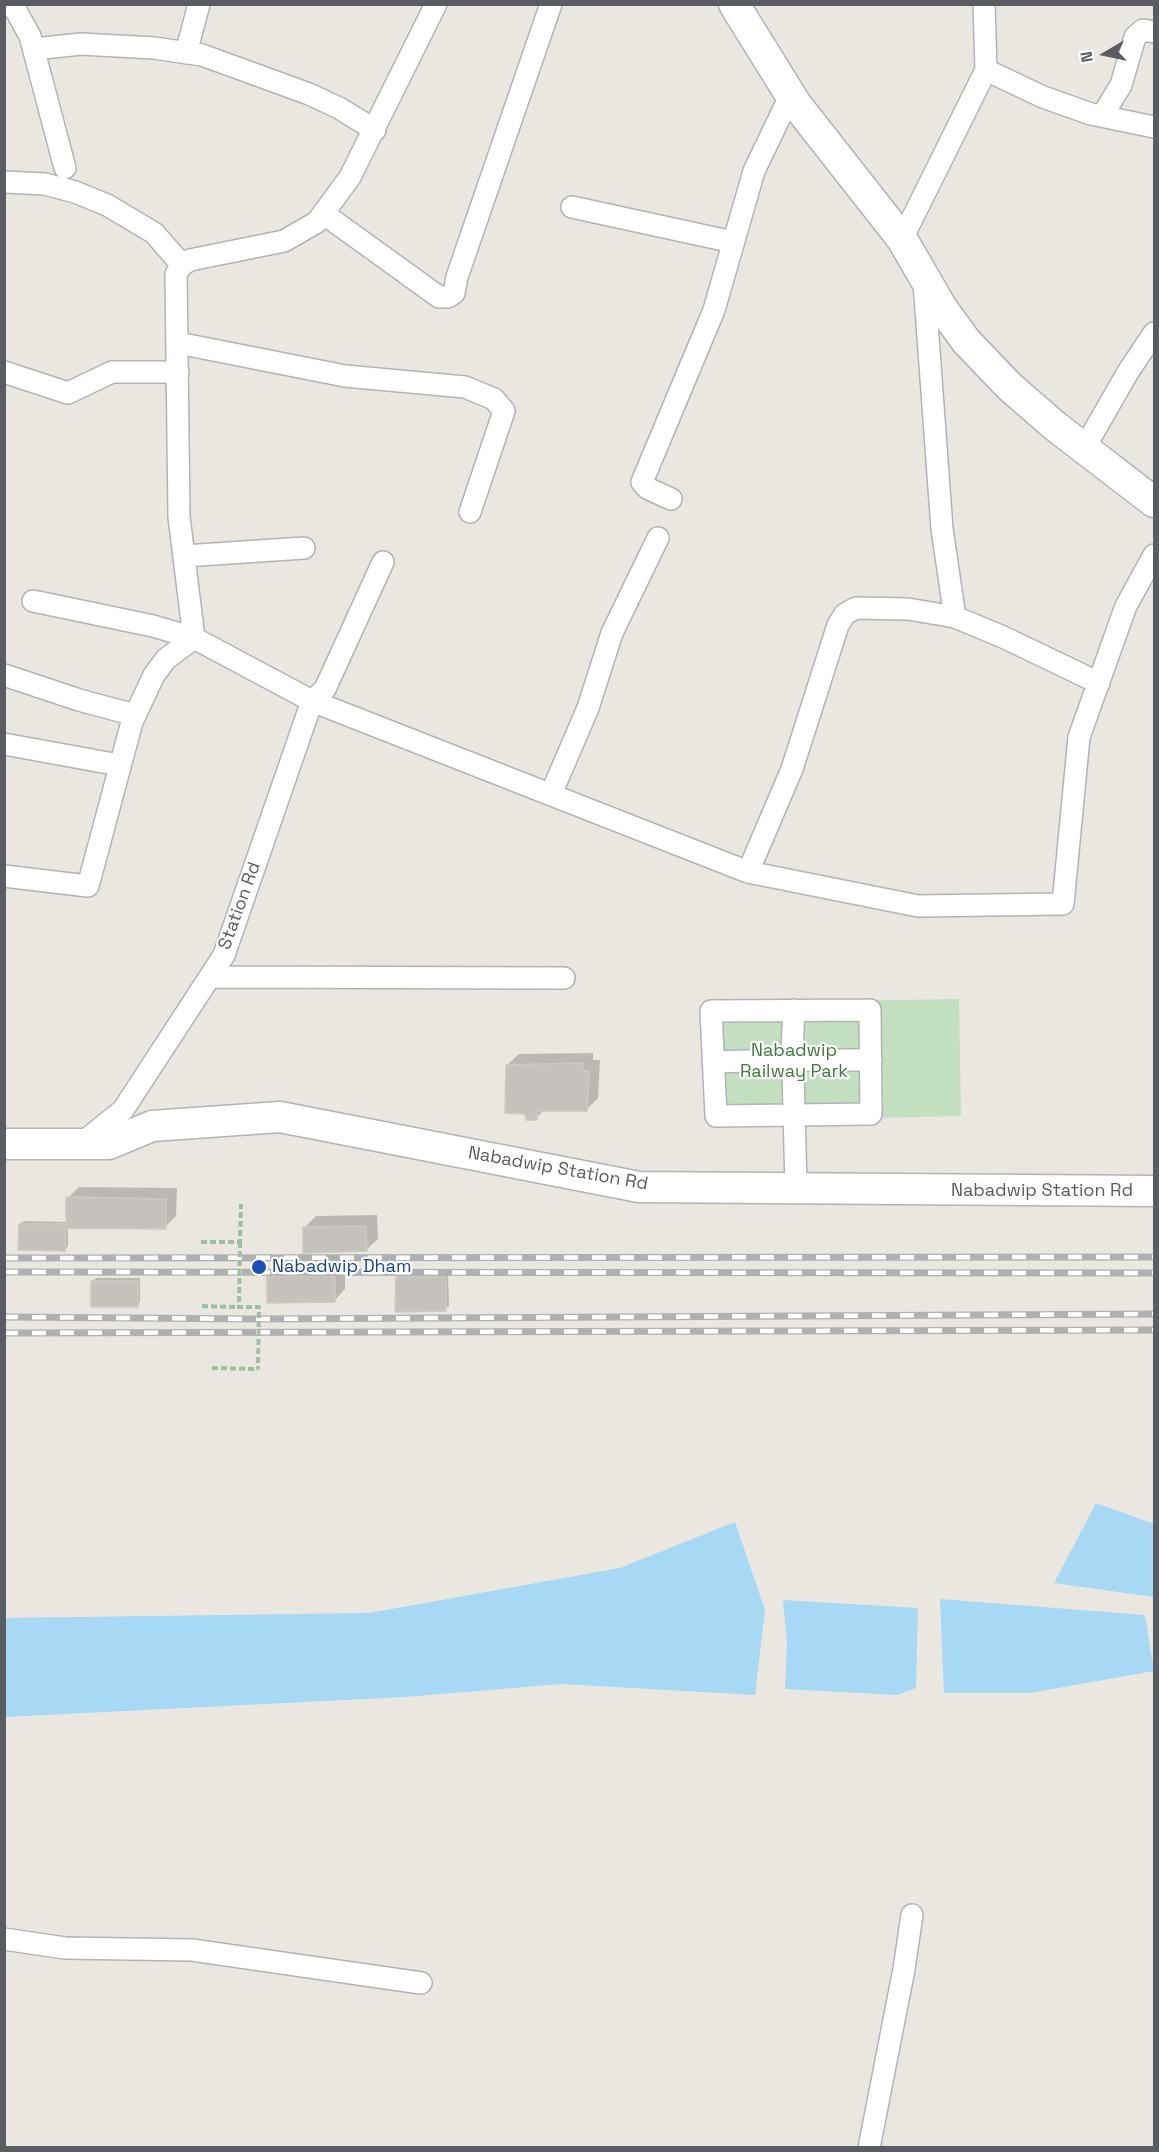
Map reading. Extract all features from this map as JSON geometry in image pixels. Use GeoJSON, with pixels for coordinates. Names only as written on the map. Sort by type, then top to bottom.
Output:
{"type":"FeatureCollection","features":[{"type":"Feature","properties":{"kind":"main road"},"geometry":{"type":"LineString","coordinates":[[734,4],[790,96],[902,239],[966,341],[1009,386],[1155,502]]}},
{"type":"Feature","properties":{"kind":"main road","name":"Nabadwip Station Rd"},"geometry":{"type":"LineString","coordinates":[[4,1144],[109,1144],[152,1126],[280,1117],[639,1186],[1155,1191]]}},
{"type":"Feature","properties":{"kind":"street"},"geometry":{"type":"LineString","coordinates":[[7,4],[15,9],[23,20],[34,49],[65,168]]}},
{"type":"Feature","properties":{"kind":"street"},"geometry":{"type":"LineString","coordinates":[[186,53],[199,4]]}},
{"type":"Feature","properties":{"kind":"street"},"geometry":{"type":"LineString","coordinates":[[194,638],[179,517],[176,274],[182,264],[190,260],[284,241],[317,222],[351,177],[436,4]]}},
{"type":"Feature","properties":{"kind":"street"},"geometry":{"type":"LineString","coordinates":[[324,214],[439,297],[448,297],[454,293],[460,267],[551,4]]}},
{"type":"Feature","properties":{"kind":"street"},"geometry":{"type":"LineString","coordinates":[[902,239],[986,70],[984,4]]}},
{"type":"Feature","properties":{"kind":"street"},"geometry":{"type":"LineString","coordinates":[[1102,116],[1121,85],[1135,37],[1143,30],[1155,32]]}},
{"type":"Feature","properties":{"kind":"street"},"geometry":{"type":"LineString","coordinates":[[34,49],[81,44],[202,55],[309,94],[339,108],[375,130]]}},
{"type":"Feature","properties":{"kind":"street"},"geometry":{"type":"LineString","coordinates":[[986,70],[1043,97],[1102,116],[1155,127]]}},
{"type":"Feature","properties":{"kind":"street"},"geometry":{"type":"LineString","coordinates":[[671,499],[647,488],[642,482],[714,310],[754,171],[790,96]]}},
{"type":"Feature","properties":{"kind":"street"},"geometry":{"type":"LineString","coordinates":[[4,182],[45,184],[75,192],[107,205],[154,233],[182,264]]}},
{"type":"Feature","properties":{"kind":"street"},"geometry":{"type":"LineString","coordinates":[[572,207],[733,242]]}},
{"type":"Feature","properties":{"kind":"street"},"geometry":{"type":"LineString","coordinates":[[923,275],[942,529],[955,617]]}},
{"type":"Feature","properties":{"kind":"street"},"geometry":{"type":"LineString","coordinates":[[1085,447],[1128,372],[1155,333]]}},
{"type":"Feature","properties":{"kind":"street"},"geometry":{"type":"LineString","coordinates":[[178,343],[345,376],[465,387],[494,399],[504,411],[470,512]]}},
{"type":"Feature","properties":{"kind":"street"},"geometry":{"type":"LineString","coordinates":[[4,372],[68,393],[112,372],[178,372]]}},
{"type":"Feature","properties":{"kind":"street"},"geometry":{"type":"LineString","coordinates":[[550,794],[588,708],[612,633],[658,538]]}},
{"type":"Feature","properties":{"kind":"street"},"geometry":{"type":"LineString","coordinates":[[184,556],[304,548]]}},
{"type":"Feature","properties":{"kind":"street"},"geometry":{"type":"LineString","coordinates":[[33,601],[153,626],[194,638],[312,700],[748,872],[918,906],[1063,904],[1079,737],[1126,606],[1155,555]]}},
{"type":"Feature","properties":{"kind":"street","name":"Station Rd"},"geometry":{"type":"LineString","coordinates":[[81,1144],[123,1110],[224,954],[312,700],[325,688],[383,562]]}},
{"type":"Feature","properties":{"kind":"street"},"geometry":{"type":"LineString","coordinates":[[748,872],[792,769],[838,625],[845,614],[855,608],[908,609],[955,617],[1003,637],[1099,683]]}},
{"type":"Feature","properties":{"kind":"street"},"geometry":{"type":"LineString","coordinates":[[4,876],[88,886],[119,765],[135,715],[154,675],[166,659],[194,638]]}},
{"type":"Feature","properties":{"kind":"street"},"geometry":{"type":"LineString","coordinates":[[4,675],[79,700],[135,715]]}},
{"type":"Feature","properties":{"kind":"street"},"geometry":{"type":"LineString","coordinates":[[4,744],[119,765]]}},
{"type":"Feature","properties":{"kind":"street"},"geometry":{"type":"LineString","coordinates":[[210,977],[564,978]]}},
{"type":"Feature","properties":{"kind":"street"},"geometry":{"type":"LineString","coordinates":[[794,1010],[792,1060],[796,1188]]}},
{"type":"Feature","properties":{"kind":"street"},"geometry":{"type":"LineString","coordinates":[[794,1010],[870,1010],[871,1114],[716,1116],[711,1011],[794,1010]]}},
{"type":"Feature","properties":{"kind":"street"},"geometry":{"type":"LineString","coordinates":[[713,1062],[871,1060]]}},
{"type":"Feature","properties":{"kind":"street"},"geometry":{"type":"LineString","coordinates":[[869,2148],[912,1916]]}},
{"type":"Feature","properties":{"kind":"street"},"geometry":{"type":"LineString","coordinates":[[4,1939],[65,1948],[192,1950],[421,1983]]}},
{"type":"Feature","properties":{"kind":"path"},"geometry":{"type":"LineString","coordinates":[[239,1307],[241,1204]]}},
{"type":"Feature","properties":{"kind":"path"},"geometry":{"type":"LineString","coordinates":[[201,1242],[240,1242]]}},
{"type":"Feature","properties":{"kind":"path"},"geometry":{"type":"LineString","coordinates":[[201,1306],[259,1307],[258,1369],[212,1368]]}},
{"type":"Feature","properties":{"kind":"green space","name":"Nabadwip Railway Park"},"geometry":{"type":"Polygon","coordinates":[[[959,999],[961,1116],[710,1122],[706,1003],[959,999]]]}},
{"type":"Feature","properties":{"kind":"water"},"geometry":{"type":"Polygon","coordinates":[[[1096,1503],[1154,1524],[1154,1597],[1054,1583],[1096,1503]]]}},
{"type":"Feature","properties":{"kind":"water"},"geometry":{"type":"Polygon","coordinates":[[[735,1522],[765,1610],[755,1695],[562,1684],[405,1697],[5,1717],[5,1618],[369,1613],[620,1568],[735,1522]]]}},
{"type":"Feature","properties":{"kind":"water"},"geometry":{"type":"Polygon","coordinates":[[[940,1599],[1145,1615],[1154,1671],[1030,1693],[944,1693],[940,1599]]]}},
{"type":"Feature","properties":{"kind":"water"},"geometry":{"type":"Polygon","coordinates":[[[783,1600],[918,1608],[916,1688],[897,1695],[785,1689],[787,1642],[783,1600]]]}},
{"type":"Feature","properties":{"kind":"building"},"geometry":{"type":"Polygon","coordinates":[[[583,1063],[582,1071],[589,1071],[587,1111],[537,1111],[537,1120],[526,1120],[525,1114],[505,1113],[506,1065],[583,1063]]]}},
{"type":"Feature","properties":{"kind":"building"},"geometry":{"type":"Polygon","coordinates":[[[66,1197],[166,1199],[166,1229],[66,1228],[66,1197]]]}},
{"type":"Feature","properties":{"kind":"building"},"geometry":{"type":"Polygon","coordinates":[[[19,1224],[66,1224],[65,1251],[18,1250],[19,1224]]]}},
{"type":"Feature","properties":{"kind":"building"},"geometry":{"type":"Polygon","coordinates":[[[366,1226],[367,1251],[303,1253],[303,1227],[366,1226]]]}},
{"type":"Feature","properties":{"kind":"building"},"geometry":{"type":"Polygon","coordinates":[[[267,1276],[335,1276],[335,1302],[267,1303],[267,1276]]]}},
{"type":"Feature","properties":{"kind":"building"},"geometry":{"type":"Polygon","coordinates":[[[396,1277],[446,1277],[446,1311],[395,1312],[396,1277]]]}},
{"type":"Feature","properties":{"kind":"building"},"geometry":{"type":"Polygon","coordinates":[[[91,1281],[138,1281],[138,1307],[91,1307],[91,1281]]]}},
{"type":"Feature","properties":{"kind":"railway"},"geometry":{"type":"LineString","coordinates":[[4,1258],[1154,1257]]}},
{"type":"Feature","properties":{"kind":"railway"},"geometry":{"type":"LineString","coordinates":[[4,1272],[1154,1273]]}},
{"type":"Feature","properties":{"kind":"railway"},"geometry":{"type":"LineString","coordinates":[[4,1317],[257,1319],[1154,1314]]}},
{"type":"Feature","properties":{"kind":"railway"},"geometry":{"type":"LineString","coordinates":[[4,1333],[1154,1330]]}},
{"type":"Feature","properties":{"kind":"place","name":"Nabadwip Dham"},"geometry":{"type":"Point","coordinates":[259,1267]}}]}
